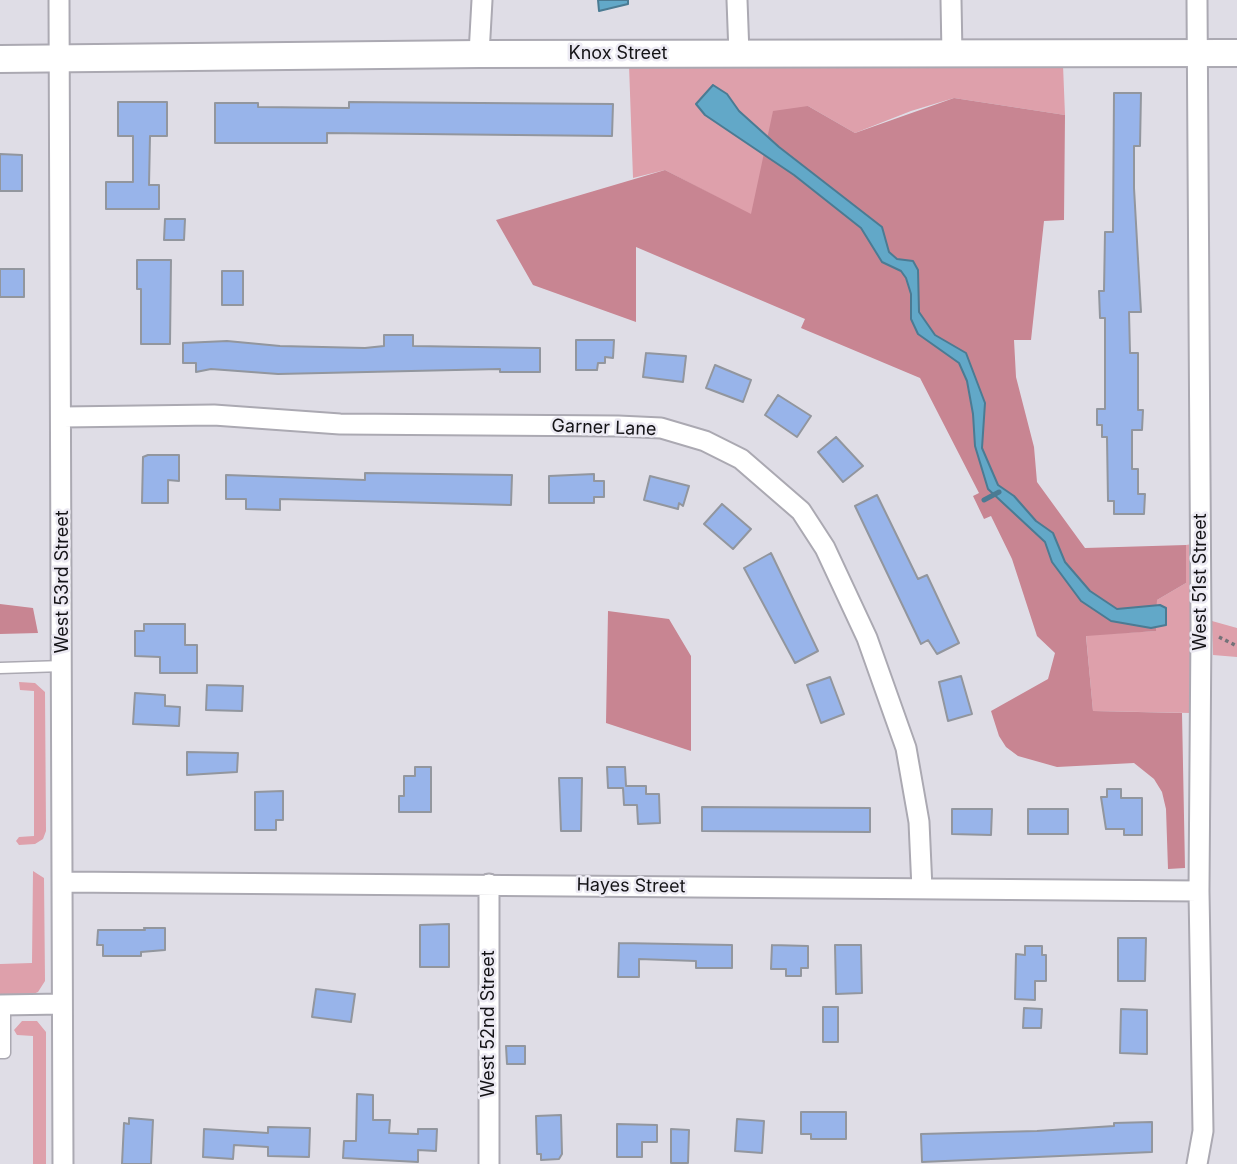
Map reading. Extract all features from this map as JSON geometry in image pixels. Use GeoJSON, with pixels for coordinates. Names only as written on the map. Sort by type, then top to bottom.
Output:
{"type":"FeatureCollection","features":[{"type":"Feature","properties":{"kind":"street","name":"West 53rd Street"},"geometry":{"type":"LineString","coordinates":[[59,0],[63,417],[63,1164]]}},
{"type":"Feature","properties":{"kind":"street"},"geometry":{"type":"LineString","coordinates":[[479,54],[482,0]]}},
{"type":"Feature","properties":{"kind":"street"},"geometry":{"type":"LineString","coordinates":[[737,0],[738,54]]}},
{"type":"Feature","properties":{"kind":"street"},"geometry":{"type":"LineString","coordinates":[[951,0],[952,54]]}},
{"type":"Feature","properties":{"kind":"street","name":"West 51st Street"},"geometry":{"type":"LineString","coordinates":[[1197,0],[1201,614],[1199,891],[1203,1131],[1197,1164]]}},
{"type":"Feature","properties":{"kind":"street","name":"Knox Street"},"geometry":{"type":"LineString","coordinates":[[0,59],[479,54],[1237,53]]}},
{"type":"Feature","properties":{"kind":"street","name":"Garner Lane"},"geometry":{"type":"LineString","coordinates":[[63,417],[214,415],[340,424],[661,428],[705,441],[741,458],[801,510],[825,548],[867,638],[906,748],[919,822],[922,888]]}},
{"type":"Feature","properties":{"kind":"street","name":"Hayes Street"},"geometry":{"type":"LineString","coordinates":[[62,882],[1199,891]]}},
{"type":"Feature","properties":{"kind":"street","name":"West 52nd Street"},"geometry":{"type":"LineString","coordinates":[[489,884],[489,1164]]}},
{"type":"Feature","properties":{"kind":"street"},"geometry":{"type":"LineString","coordinates":[[2,1005],[62,1004]]}},
{"type":"Feature","properties":{"kind":"lane"},"geometry":{"type":"LineString","coordinates":[[0,668],[63,666]]}},
{"type":"Feature","properties":{"kind":"lane"},"geometry":{"type":"LineString","coordinates":[[0,1053],[5,1053],[2,1005]]}},
{"type":"Feature","properties":{"kind":"shaded area"},"geometry":{"type":"Polygon","coordinates":[[[629,65],[1063,65],[1065,115],[954,98],[855,133],[808,106],[751,215],[665,170],[633,178],[629,65]]]}},
{"type":"Feature","properties":{"kind":"shaded area"},"geometry":{"type":"Polygon","coordinates":[[[954,98],[1065,115],[1064,220],[1044,221],[1031,340],[1014,340],[1016,377],[1034,447],[1037,482],[1085,548],[1186,545],[1186,583],[1157,600],[1156,631],[1086,636],[1093,711],[1182,713],[1185,868],[1168,869],[1166,809],[1162,792],[1154,779],[1134,763],[1057,767],[1018,756],[1006,747],[999,736],[991,711],[1048,679],[1055,653],[1037,636],[1012,559],[991,516],[984,519],[973,496],[979,493],[920,378],[801,328],[805,319],[636,247],[636,322],[533,285],[496,220],[665,170],[751,214],[773,111],[808,106],[855,133],[954,98]]]}},
{"type":"Feature","properties":{"kind":"shaded area"},"geometry":{"type":"Polygon","coordinates":[[[1192,544],[1191,713],[1093,711],[1086,635],[1156,631],[1157,600],[1186,583],[1186,545],[1192,544]]]}},
{"type":"Feature","properties":{"kind":"shaded area"},"geometry":{"type":"Polygon","coordinates":[[[0,604],[33,608],[38,633],[0,634],[0,604]]]}},
{"type":"Feature","properties":{"kind":"shaded area"},"geometry":{"type":"Polygon","coordinates":[[[608,611],[669,619],[691,656],[691,751],[606,723],[608,611]]]}},
{"type":"Feature","properties":{"kind":"shaded area"},"geometry":{"type":"Polygon","coordinates":[[[1212,621],[1237,628],[1237,657],[1213,655],[1212,621]]]}},
{"type":"Feature","properties":{"kind":"shaded area"},"geometry":{"type":"Polygon","coordinates":[[[19,682],[35,683],[45,692],[46,831],[43,839],[35,844],[19,845],[16,841],[19,837],[34,836],[34,691],[20,690],[19,682]]]}},
{"type":"Feature","properties":{"kind":"shaded area"},"geometry":{"type":"Polygon","coordinates":[[[33,871],[44,878],[45,981],[38,992],[31,995],[0,995],[0,964],[32,963],[33,871]]]}},
{"type":"Feature","properties":{"kind":"shaded area"},"geometry":{"type":"Polygon","coordinates":[[[22,1021],[37,1021],[46,1032],[46,1164],[33,1164],[33,1036],[17,1035],[14,1030],[22,1021]]]}},
{"type":"Feature","properties":{"kind":"water"},"geometry":{"type":"Polygon","coordinates":[[[598,0],[628,0],[628,4],[599,11],[598,0]]]}},
{"type":"Feature","properties":{"kind":"water"},"geometry":{"type":"Polygon","coordinates":[[[713,85],[727,94],[739,111],[779,147],[882,227],[889,252],[897,259],[913,261],[918,270],[919,312],[935,335],[966,353],[985,403],[982,448],[998,485],[1014,496],[1036,521],[1053,533],[1065,562],[1090,591],[1117,609],[1160,605],[1166,608],[1166,625],[1151,628],[1111,621],[1081,601],[1052,562],[1045,542],[988,489],[975,446],[967,381],[959,363],[918,334],[911,319],[911,294],[906,278],[901,271],[882,262],[861,228],[794,175],[705,115],[696,104],[713,85]]]}},
{"type":"Feature","properties":{"kind":"building"},"geometry":{"type":"Polygon","coordinates":[[[1114,93],[1141,93],[1140,146],[1134,146],[1134,188],[1141,312],[1129,312],[1130,353],[1138,353],[1138,410],[1143,410],[1142,430],[1132,430],[1132,469],[1138,469],[1138,494],[1145,494],[1144,514],[1114,514],[1114,501],[1108,501],[1107,437],[1102,437],[1102,425],[1097,425],[1097,409],[1105,409],[1105,318],[1100,318],[1099,291],[1104,291],[1105,232],[1113,232],[1114,93]]]}},
{"type":"Feature","properties":{"kind":"building"},"geometry":{"type":"Polygon","coordinates":[[[118,102],[167,102],[167,136],[150,136],[149,185],[159,185],[159,209],[106,209],[106,182],[133,182],[133,136],[118,136],[118,102]]]}},
{"type":"Feature","properties":{"kind":"building"},"geometry":{"type":"Polygon","coordinates":[[[349,102],[613,104],[612,136],[327,133],[327,143],[215,143],[215,103],[258,103],[258,107],[349,108],[349,102]]]}},
{"type":"Feature","properties":{"kind":"building"},"geometry":{"type":"Polygon","coordinates":[[[0,154],[22,155],[22,191],[0,191],[0,154]]]}},
{"type":"Feature","properties":{"kind":"building"},"geometry":{"type":"Polygon","coordinates":[[[165,219],[185,219],[184,240],[164,240],[165,219]]]}},
{"type":"Feature","properties":{"kind":"building"},"geometry":{"type":"Polygon","coordinates":[[[137,260],[171,260],[170,344],[141,344],[141,289],[137,289],[137,260]]]}},
{"type":"Feature","properties":{"kind":"building"},"geometry":{"type":"Polygon","coordinates":[[[0,269],[24,269],[24,297],[0,297],[0,269]]]}},
{"type":"Feature","properties":{"kind":"building"},"geometry":{"type":"Polygon","coordinates":[[[222,271],[243,271],[243,305],[222,305],[222,271]]]}},
{"type":"Feature","properties":{"kind":"building"},"geometry":{"type":"Polygon","coordinates":[[[384,335],[413,335],[413,346],[540,348],[540,372],[500,372],[500,369],[278,374],[211,369],[196,372],[196,363],[183,363],[183,343],[227,341],[280,346],[365,348],[384,346],[384,335]]]}},
{"type":"Feature","properties":{"kind":"building"},"geometry":{"type":"Polygon","coordinates":[[[576,340],[614,340],[613,358],[605,357],[605,363],[598,363],[597,370],[576,370],[576,340]]]}},
{"type":"Feature","properties":{"kind":"building"},"geometry":{"type":"Polygon","coordinates":[[[646,353],[686,356],[683,382],[643,377],[646,353]]]}},
{"type":"Feature","properties":{"kind":"building"},"geometry":{"type":"Polygon","coordinates":[[[715,365],[751,380],[743,402],[706,388],[715,365]]]}},
{"type":"Feature","properties":{"kind":"building"},"geometry":{"type":"Polygon","coordinates":[[[778,395],[811,416],[797,437],[765,415],[778,395]]]}},
{"type":"Feature","properties":{"kind":"building"},"geometry":{"type":"Polygon","coordinates":[[[836,437],[863,466],[843,482],[818,452],[836,437]]]}},
{"type":"Feature","properties":{"kind":"building"},"geometry":{"type":"Polygon","coordinates":[[[179,455],[179,481],[168,480],[168,503],[142,503],[143,457],[179,455]]]}},
{"type":"Feature","properties":{"kind":"building"},"geometry":{"type":"Polygon","coordinates":[[[365,473],[512,475],[511,505],[280,499],[280,510],[246,509],[246,499],[226,499],[226,475],[365,480],[365,473]]]}},
{"type":"Feature","properties":{"kind":"building"},"geometry":{"type":"Polygon","coordinates":[[[594,474],[594,481],[604,481],[604,497],[594,497],[594,503],[549,503],[549,476],[594,474]]]}},
{"type":"Feature","properties":{"kind":"building"},"geometry":{"type":"Polygon","coordinates":[[[650,476],[689,486],[683,506],[679,503],[678,509],[644,500],[650,476]]]}},
{"type":"Feature","properties":{"kind":"building"},"geometry":{"type":"Polygon","coordinates":[[[877,495],[918,579],[927,575],[959,643],[937,654],[928,640],[921,644],[855,506],[877,495]]]}},
{"type":"Feature","properties":{"kind":"building"},"geometry":{"type":"Polygon","coordinates":[[[722,504],[751,529],[733,549],[704,524],[722,504]]]}},
{"type":"Feature","properties":{"kind":"building"},"geometry":{"type":"Polygon","coordinates":[[[771,553],[818,651],[795,663],[744,568],[771,553]]]}},
{"type":"Feature","properties":{"kind":"building"},"geometry":{"type":"Polygon","coordinates":[[[144,624],[185,624],[185,645],[197,645],[197,673],[160,673],[160,657],[135,656],[135,631],[144,631],[144,624]]]}},
{"type":"Feature","properties":{"kind":"building"},"geometry":{"type":"Polygon","coordinates":[[[961,676],[972,714],[948,721],[939,682],[961,676]]]}},
{"type":"Feature","properties":{"kind":"building"},"geometry":{"type":"Polygon","coordinates":[[[830,677],[844,714],[821,723],[807,685],[830,677]]]}},
{"type":"Feature","properties":{"kind":"building"},"geometry":{"type":"Polygon","coordinates":[[[207,685],[243,686],[242,711],[206,710],[207,685]]]}},
{"type":"Feature","properties":{"kind":"building"},"geometry":{"type":"Polygon","coordinates":[[[135,693],[165,695],[165,706],[180,707],[179,726],[133,724],[135,693]]]}},
{"type":"Feature","properties":{"kind":"building"},"geometry":{"type":"Polygon","coordinates":[[[187,752],[238,753],[237,772],[187,775],[187,752]]]}},
{"type":"Feature","properties":{"kind":"building"},"geometry":{"type":"Polygon","coordinates":[[[415,767],[431,767],[431,812],[399,812],[399,796],[404,796],[404,776],[415,776],[415,767]]]}},
{"type":"Feature","properties":{"kind":"building"},"geometry":{"type":"Polygon","coordinates":[[[607,767],[625,767],[626,786],[646,786],[646,794],[659,794],[660,823],[638,824],[637,805],[624,805],[623,788],[608,788],[607,767]]]}},
{"type":"Feature","properties":{"kind":"building"},"geometry":{"type":"Polygon","coordinates":[[[559,778],[582,778],[581,831],[561,831],[559,778]]]}},
{"type":"Feature","properties":{"kind":"building"},"geometry":{"type":"Polygon","coordinates":[[[1107,789],[1121,789],[1121,798],[1142,798],[1142,835],[1124,835],[1124,829],[1106,829],[1101,797],[1107,797],[1107,789]]]}},
{"type":"Feature","properties":{"kind":"building"},"geometry":{"type":"Polygon","coordinates":[[[283,791],[283,820],[276,820],[276,830],[255,830],[255,792],[283,791]]]}},
{"type":"Feature","properties":{"kind":"building"},"geometry":{"type":"Polygon","coordinates":[[[702,807],[870,808],[870,832],[702,831],[702,807]]]}},
{"type":"Feature","properties":{"kind":"building"},"geometry":{"type":"Polygon","coordinates":[[[952,809],[992,809],[991,835],[952,834],[952,809]]]}},
{"type":"Feature","properties":{"kind":"building"},"geometry":{"type":"Polygon","coordinates":[[[1028,809],[1068,809],[1068,834],[1028,834],[1028,809]]]}},
{"type":"Feature","properties":{"kind":"building"},"geometry":{"type":"Polygon","coordinates":[[[449,924],[449,967],[420,967],[420,925],[449,924]]]}},
{"type":"Feature","properties":{"kind":"building"},"geometry":{"type":"Polygon","coordinates":[[[144,928],[165,928],[165,950],[141,952],[141,956],[103,956],[103,945],[97,945],[98,930],[145,930],[144,928]]]}},
{"type":"Feature","properties":{"kind":"building"},"geometry":{"type":"Polygon","coordinates":[[[1118,938],[1146,938],[1145,981],[1118,981],[1118,938]]]}},
{"type":"Feature","properties":{"kind":"building"},"geometry":{"type":"Polygon","coordinates":[[[619,943],[732,945],[732,968],[696,968],[696,961],[639,959],[639,977],[618,977],[619,943]]]}},
{"type":"Feature","properties":{"kind":"building"},"geometry":{"type":"Polygon","coordinates":[[[772,945],[808,946],[808,968],[801,968],[801,976],[786,976],[786,969],[771,969],[772,945]]]}},
{"type":"Feature","properties":{"kind":"building"},"geometry":{"type":"Polygon","coordinates":[[[835,945],[861,945],[862,993],[836,994],[835,945]]]}},
{"type":"Feature","properties":{"kind":"building"},"geometry":{"type":"Polygon","coordinates":[[[1025,946],[1042,946],[1042,955],[1046,955],[1046,981],[1035,981],[1035,1000],[1015,999],[1016,954],[1025,955],[1025,946]]]}},
{"type":"Feature","properties":{"kind":"building"},"geometry":{"type":"Polygon","coordinates":[[[316,989],[355,994],[351,1022],[312,1017],[316,989]]]}},
{"type":"Feature","properties":{"kind":"building"},"geometry":{"type":"Polygon","coordinates":[[[823,1007],[838,1007],[838,1042],[823,1042],[823,1007]]]}},
{"type":"Feature","properties":{"kind":"building"},"geometry":{"type":"Polygon","coordinates":[[[1024,1008],[1042,1009],[1041,1028],[1023,1028],[1024,1008]]]}},
{"type":"Feature","properties":{"kind":"building"},"geometry":{"type":"Polygon","coordinates":[[[1121,1009],[1147,1010],[1147,1054],[1120,1053],[1121,1009]]]}},
{"type":"Feature","properties":{"kind":"building"},"geometry":{"type":"Polygon","coordinates":[[[506,1046],[525,1046],[525,1064],[507,1064],[506,1046]]]}},
{"type":"Feature","properties":{"kind":"building"},"geometry":{"type":"Polygon","coordinates":[[[357,1094],[373,1095],[373,1120],[390,1120],[389,1133],[418,1134],[418,1129],[437,1129],[436,1151],[418,1150],[418,1162],[343,1158],[344,1141],[356,1141],[357,1094]]]}},
{"type":"Feature","properties":{"kind":"building"},"geometry":{"type":"Polygon","coordinates":[[[801,1112],[846,1112],[846,1139],[811,1139],[811,1134],[801,1134],[801,1112]]]}},
{"type":"Feature","properties":{"kind":"building"},"geometry":{"type":"Polygon","coordinates":[[[561,1115],[562,1154],[559,1159],[541,1160],[541,1154],[537,1154],[536,1116],[561,1115]]]}},
{"type":"Feature","properties":{"kind":"building"},"geometry":{"type":"Polygon","coordinates":[[[129,1118],[153,1120],[151,1164],[122,1164],[124,1123],[129,1124],[129,1118]]]}},
{"type":"Feature","properties":{"kind":"building"},"geometry":{"type":"Polygon","coordinates":[[[737,1119],[764,1121],[762,1153],[735,1151],[737,1119]]]}},
{"type":"Feature","properties":{"kind":"building"},"geometry":{"type":"Polygon","coordinates":[[[1152,1122],[1152,1152],[922,1162],[921,1134],[1037,1131],[1152,1122]]]}},
{"type":"Feature","properties":{"kind":"building"},"geometry":{"type":"Polygon","coordinates":[[[617,1124],[657,1125],[657,1142],[642,1142],[642,1157],[617,1157],[617,1124]]]}},
{"type":"Feature","properties":{"kind":"building"},"geometry":{"type":"Polygon","coordinates":[[[268,1127],[310,1128],[309,1157],[268,1156],[268,1147],[234,1145],[233,1159],[203,1157],[204,1129],[268,1133],[268,1127]]]}},
{"type":"Feature","properties":{"kind":"building"},"geometry":{"type":"Polygon","coordinates":[[[671,1129],[689,1130],[688,1163],[671,1163],[671,1129]]]}},
{"type":"Feature","properties":{"kind":"waterway"},"geometry":{"type":"LineString","coordinates":[[984,500],[999,492]]}}]}
